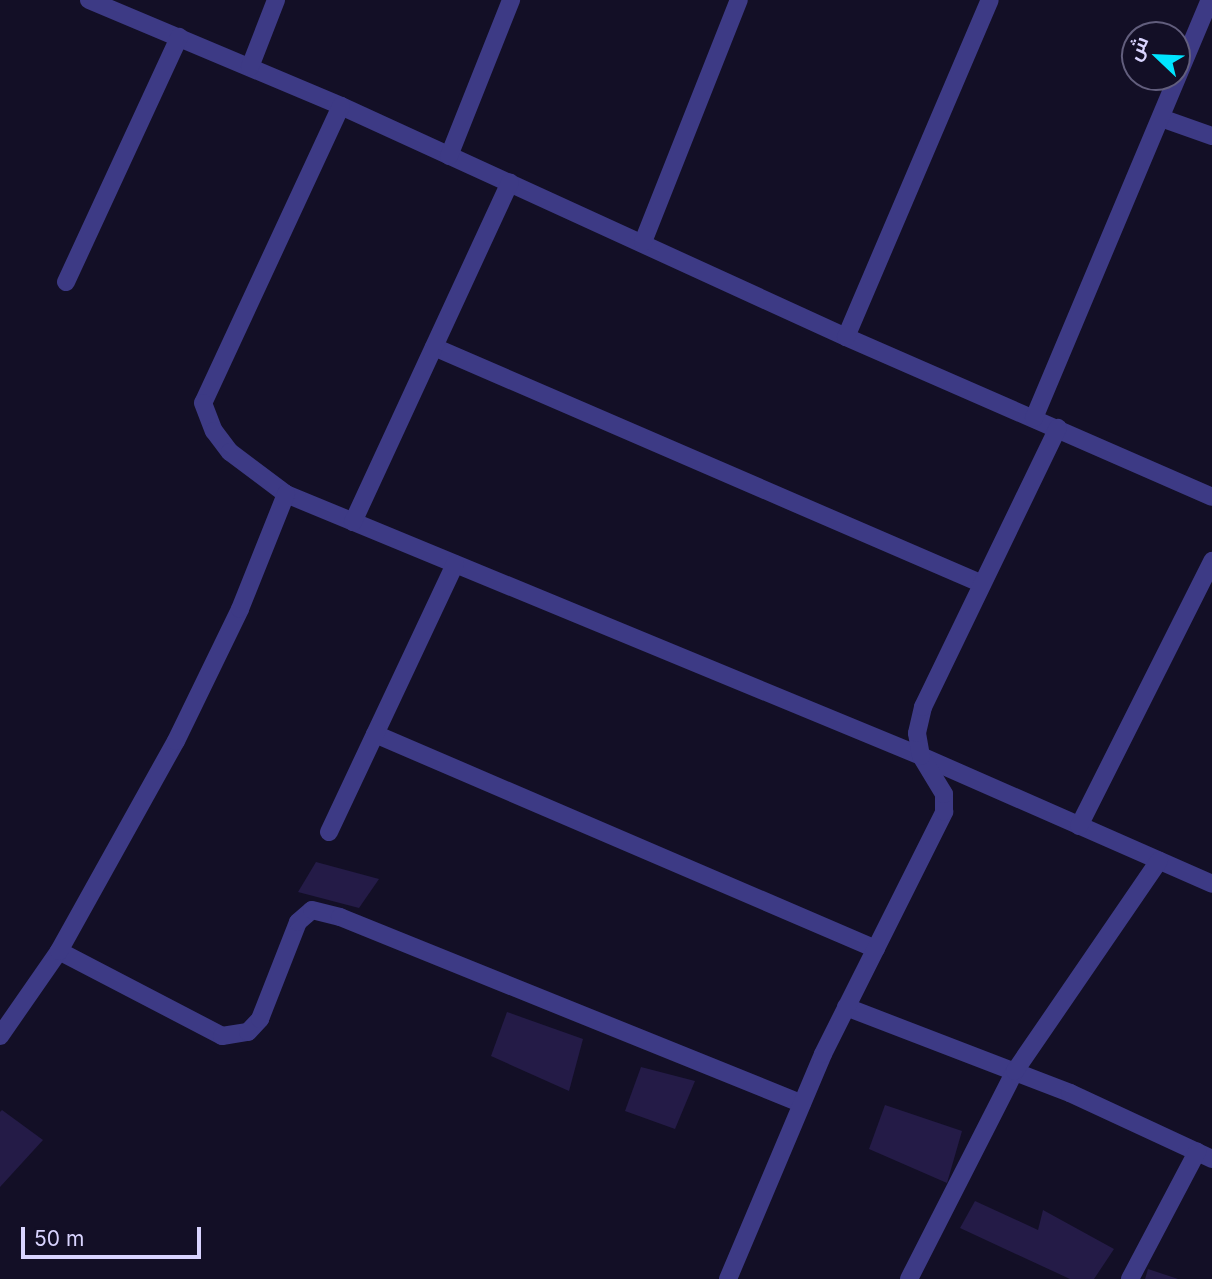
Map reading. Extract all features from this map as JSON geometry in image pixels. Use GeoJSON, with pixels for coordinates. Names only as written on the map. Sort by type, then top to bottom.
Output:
{"type":"FeatureCollection","features":[{"type":"Feature","properties":{"kind":"street"},"geometry":{"type":"LineString","coordinates":[[89,0],[341,106],[846,337],[1212,496]]}},
{"type":"Feature","properties":{"kind":"street"},"geometry":{"type":"LineString","coordinates":[[250,67],[276,0]]}},
{"type":"Feature","properties":{"kind":"street"},"geometry":{"type":"LineString","coordinates":[[449,156],[511,0]]}},
{"type":"Feature","properties":{"kind":"street"},"geometry":{"type":"LineString","coordinates":[[643,242],[739,0]]}},
{"type":"Feature","properties":{"kind":"street"},"geometry":{"type":"LineString","coordinates":[[846,337],[989,0]]}},
{"type":"Feature","properties":{"kind":"street"},"geometry":{"type":"LineString","coordinates":[[1034,418],[1210,0]]}},
{"type":"Feature","properties":{"kind":"street"},"geometry":{"type":"LineString","coordinates":[[66,282],[179,37]]}},
{"type":"Feature","properties":{"kind":"street"},"geometry":{"type":"LineString","coordinates":[[341,106],[204,403],[214,432],[230,452],[286,494],[921,757],[1212,884]]}},
{"type":"Feature","properties":{"kind":"street"},"geometry":{"type":"LineString","coordinates":[[1161,118],[1212,136]]}},
{"type":"Feature","properties":{"kind":"street"},"geometry":{"type":"LineString","coordinates":[[353,522],[510,182]]}},
{"type":"Feature","properties":{"kind":"street"},"geometry":{"type":"LineString","coordinates":[[434,347],[981,583]]}},
{"type":"Feature","properties":{"kind":"street"},"geometry":{"type":"LineString","coordinates":[[728,1279],[846,1007],[944,812],[944,794],[921,757],[917,733],[923,707],[1058,428]]}},
{"type":"Feature","properties":{"kind":"street"},"geometry":{"type":"LineString","coordinates":[[0,1037],[59,951],[176,741],[240,609],[286,494]]}},
{"type":"Feature","properties":{"kind":"street"},"geometry":{"type":"LineString","coordinates":[[1079,826],[1212,561]]}},
{"type":"Feature","properties":{"kind":"street"},"geometry":{"type":"LineString","coordinates":[[329,832],[455,564]]}},
{"type":"Feature","properties":{"kind":"street"},"geometry":{"type":"LineString","coordinates":[[374,734],[876,949]]}},
{"type":"Feature","properties":{"kind":"street"},"geometry":{"type":"LineString","coordinates":[[909,1279],[1015,1070],[1159,861]]}},
{"type":"Feature","properties":{"kind":"street"},"geometry":{"type":"LineString","coordinates":[[59,951],[222,1036],[248,1032],[260,1019],[298,922],[312,911],[340,917],[802,1104]]}},
{"type":"Feature","properties":{"kind":"street"},"geometry":{"type":"LineString","coordinates":[[846,1007],[1015,1070],[1205,1156],[1130,1279]]}},
{"type":"Feature","properties":{"kind":"building"},"geometry":{"type":"Polygon","coordinates":[[[316,862],[379,879],[359,908],[298,892],[316,862]]]}},
{"type":"Feature","properties":{"kind":"building"},"geometry":{"type":"Polygon","coordinates":[[[507,1012],[583,1039],[569,1091],[491,1056],[507,1012]]]}},
{"type":"Feature","properties":{"kind":"building"},"geometry":{"type":"Polygon","coordinates":[[[641,1067],[695,1081],[675,1129],[625,1111],[641,1067]]]}},
{"type":"Feature","properties":{"kind":"building"},"geometry":{"type":"Polygon","coordinates":[[[885,1105],[962,1131],[947,1183],[869,1149],[885,1105]]]}},
{"type":"Feature","properties":{"kind":"building"},"geometry":{"type":"Polygon","coordinates":[[[2,1110],[43,1140],[0,1187],[0,1112],[2,1110]]]}},
{"type":"Feature","properties":{"kind":"building"},"geometry":{"type":"Polygon","coordinates":[[[975,1201],[1038,1230],[1043,1210],[1114,1249],[1094,1279],[1070,1279],[960,1228],[975,1201]]]}},
{"type":"Feature","properties":{"kind":"building"},"geometry":{"type":"Polygon","coordinates":[[[1148,1269],[1178,1279],[1145,1279],[1148,1269]]]}}]}
